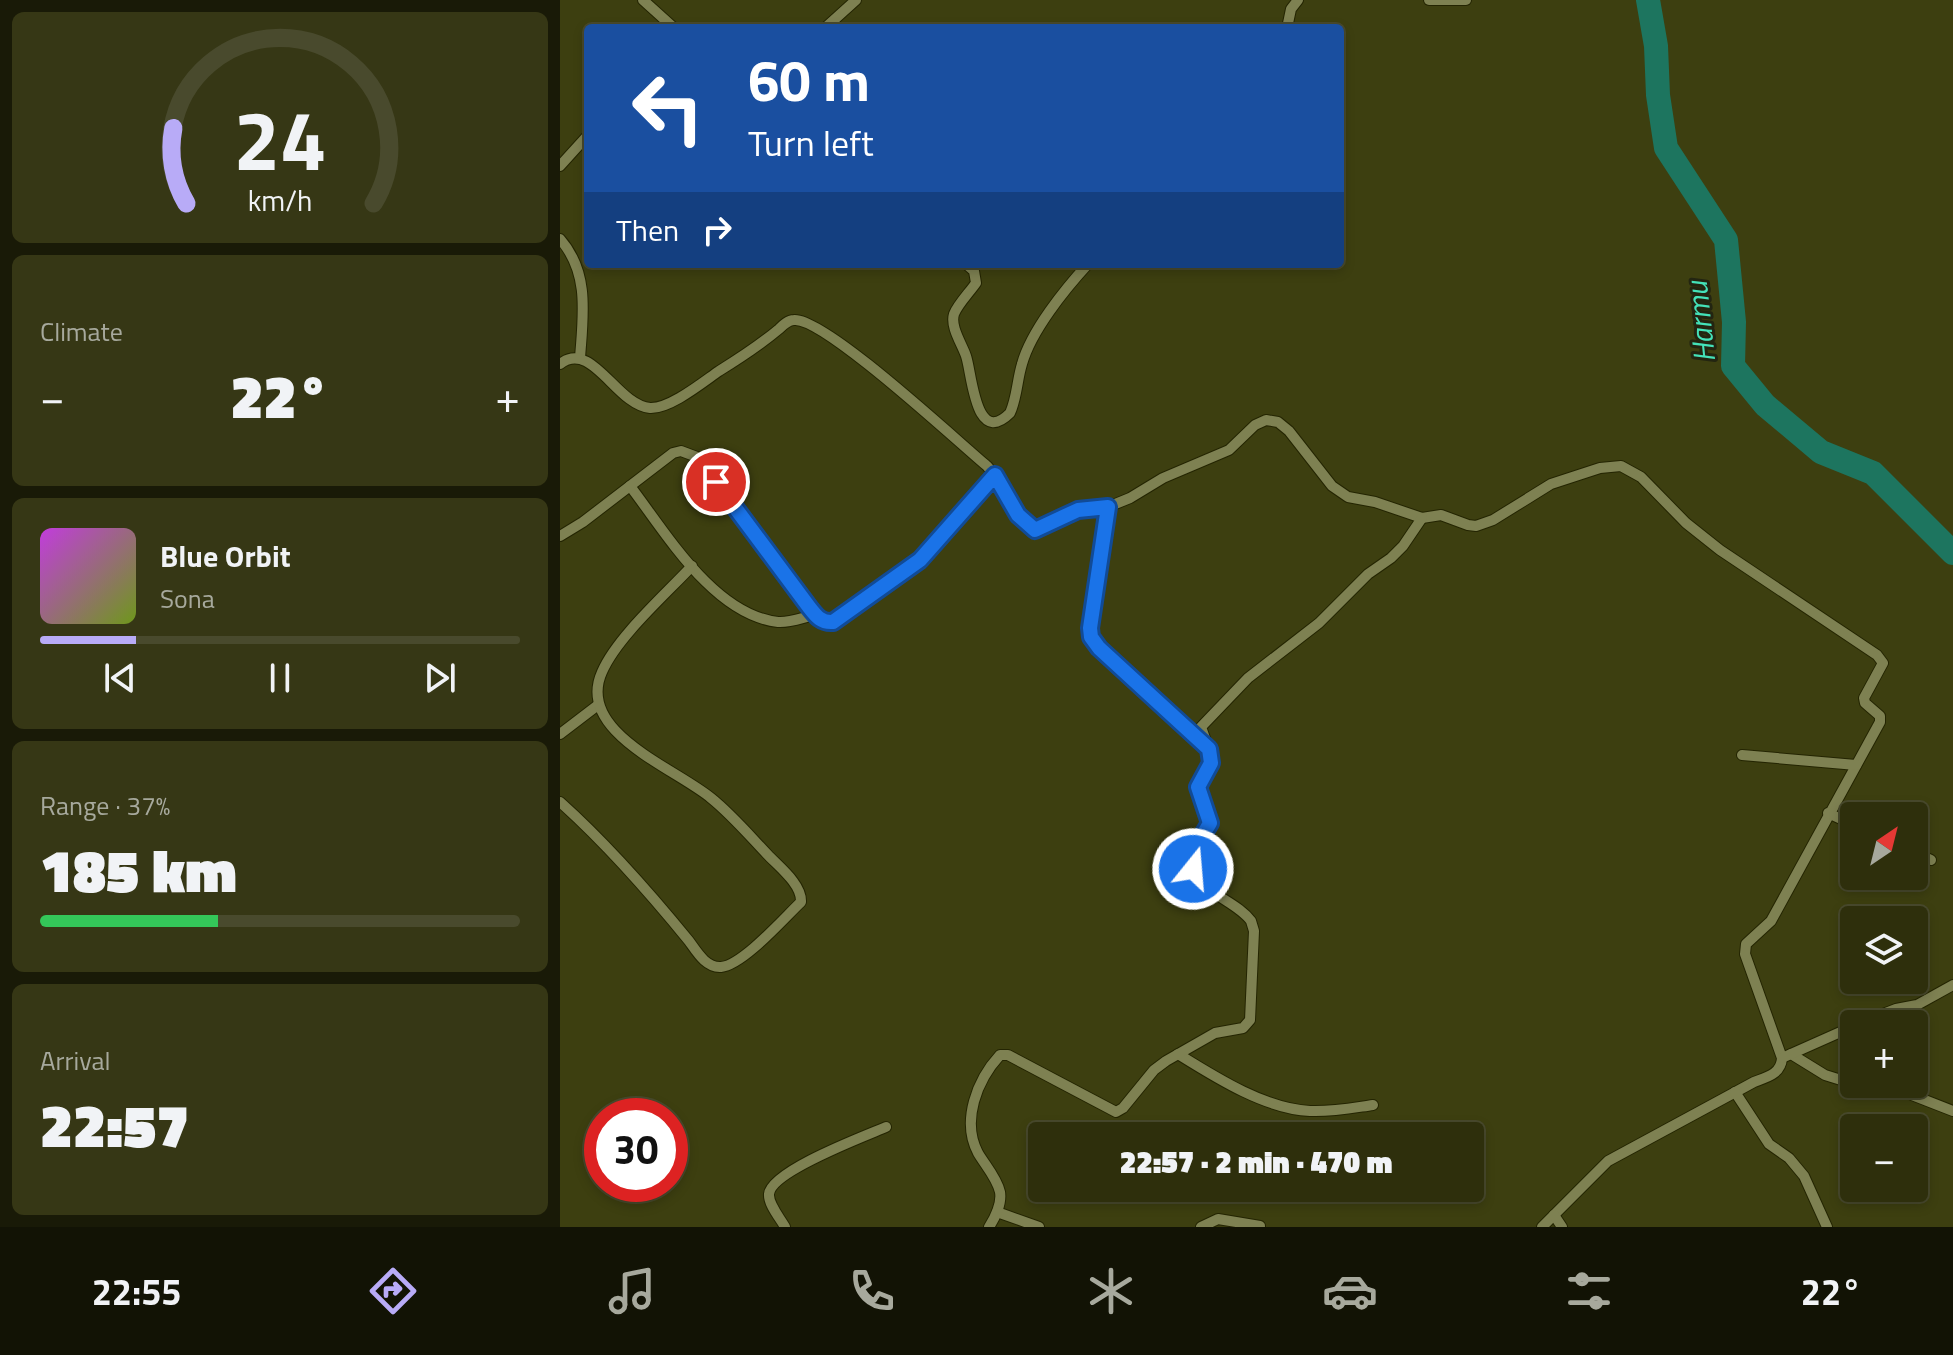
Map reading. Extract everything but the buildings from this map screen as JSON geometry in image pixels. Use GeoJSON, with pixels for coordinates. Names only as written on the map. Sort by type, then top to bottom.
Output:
{"type":"FeatureCollection","features":[{"type":"Feature","properties":{"kind":"street"},"geometry":{"type":"LineString","coordinates":[[643,0],[670,24]]}},
{"type":"Feature","properties":{"kind":"street"},"geometry":{"type":"LineString","coordinates":[[838,0],[851,4]]}},
{"type":"Feature","properties":{"kind":"street"},"geometry":{"type":"LineString","coordinates":[[1288,24],[1291,9],[1298,0]]}},
{"type":"Feature","properties":{"kind":"street"},"geometry":{"type":"LineString","coordinates":[[1429,0],[1466,0]]}},
{"type":"Feature","properties":{"kind":"street"},"geometry":{"type":"LineString","coordinates":[[829,24],[851,4]]}},
{"type":"Feature","properties":{"kind":"street"},"geometry":{"type":"LineString","coordinates":[[560,166],[584,139]]}},
{"type":"Feature","properties":{"kind":"street"},"geometry":{"type":"LineString","coordinates":[[560,239],[578,269],[585,299],[580,358]]}},
{"type":"Feature","properties":{"kind":"street"},"geometry":{"type":"LineString","coordinates":[[971,268],[976,283],[955,313],[953,323],[968,361],[977,408],[987,419],[994,421],[1006,418],[1010,413],[1022,362],[1031,343],[1085,268]]}},
{"type":"Feature","properties":{"kind":"street"},"geometry":{"type":"LineString","coordinates":[[560,364],[572,357],[589,362],[624,396],[644,407],[656,407],[675,400],[763,343],[786,323],[798,320],[834,337],[995,475],[1018,515],[1035,530],[1078,510],[1108,507],[1130,498],[1189,465],[1229,450],[1255,425],[1272,420],[1289,431],[1327,479],[1354,500],[1375,502],[1422,518],[1441,515],[1468,525],[1484,524],[1551,484],[1600,468],[1629,468],[1686,523],[1720,550],[1883,663],[1864,698],[1881,720],[1771,921],[1746,944],[1745,954],[1786,1056],[1840,1080]]}},
{"type":"Feature","properties":{"kind":"street"},"geometry":{"type":"LineString","coordinates":[[560,536],[673,453],[681,451],[697,457],[815,615],[823,621],[833,622],[897,578],[937,543],[995,475]]}},
{"type":"Feature","properties":{"kind":"street"},"geometry":{"type":"LineString","coordinates":[[630,486],[692,566],[731,604],[747,613],[783,623],[815,615]]}},
{"type":"Feature","properties":{"kind":"street"},"geometry":{"type":"LineString","coordinates":[[1108,507],[1091,637],[1099,648],[1209,749]]}},
{"type":"Feature","properties":{"kind":"street"},"geometry":{"type":"LineString","coordinates":[[989,1227],[997,1212],[999,1188],[969,1131],[976,1096],[997,1057],[1008,1055],[1116,1112],[1123,1108],[1154,1070],[1215,1033],[1243,1028],[1250,1020],[1254,931],[1251,921],[1201,883],[1193,869],[1195,848],[1210,823],[1198,787],[1211,763],[1201,730],[1248,678],[1319,623],[1368,574],[1391,558],[1422,518]]}},
{"type":"Feature","properties":{"kind":"street"},"geometry":{"type":"LineString","coordinates":[[560,802],[643,885],[701,958],[715,967],[728,965],[746,953],[801,902],[801,896],[791,880],[729,815],[711,798],[625,740],[611,728],[598,705],[599,682],[608,660],[692,566]]}},
{"type":"Feature","properties":{"kind":"street"},"geometry":{"type":"LineString","coordinates":[[560,734],[598,705]]}},
{"type":"Feature","properties":{"kind":"street"},"geometry":{"type":"LineString","coordinates":[[1742,755],[1856,765]]}},
{"type":"Feature","properties":{"kind":"street"},"geometry":{"type":"LineString","coordinates":[[1828,813],[1840,819]]}},
{"type":"Feature","properties":{"kind":"street"},"geometry":{"type":"LineString","coordinates":[[1894,1010],[1917,1005],[1953,985]]}},
{"type":"Feature","properties":{"kind":"street"},"geometry":{"type":"LineString","coordinates":[[1542,1227],[1602,1164],[1773,1074],[1786,1056],[1840,1032]]}},
{"type":"Feature","properties":{"kind":"street"},"geometry":{"type":"LineString","coordinates":[[1178,1054],[1217,1078],[1276,1103],[1307,1111],[1373,1105]]}},
{"type":"Feature","properties":{"kind":"street"},"geometry":{"type":"LineString","coordinates":[[1735,1092],[1769,1144],[1789,1158],[1804,1176],[1827,1227]]}},
{"type":"Feature","properties":{"kind":"street"},"geometry":{"type":"LineString","coordinates":[[1920,1098],[1953,1111]]}},
{"type":"Feature","properties":{"kind":"street"},"geometry":{"type":"LineString","coordinates":[[785,1227],[771,1203],[769,1194],[772,1186],[805,1162],[886,1127]]}},
{"type":"Feature","properties":{"kind":"street"},"geometry":{"type":"LineString","coordinates":[[997,1212],[1039,1227]]}},
{"type":"Feature","properties":{"kind":"street"},"geometry":{"type":"LineString","coordinates":[[1554,1215],[1562,1227]]}},
{"type":"Feature","properties":{"kind":"street"},"geometry":{"type":"LineString","coordinates":[[1201,1227],[1218,1219],[1260,1226]]}},
{"type":"Feature","properties":{"kind":"waterway","name":"Harmu"},"geometry":{"type":"LineString","coordinates":[[1648,0],[1666,148],[1726,240],[1734,322],[1733,366],[1765,405],[1821,452],[1873,473],[1953,553]]}},
{"type":"Feature","properties":{"kind":"route"},"geometry":{"type":"LineString","coordinates":[[716,482],[809,607],[818,618],[827,622],[833,622],[920,560],[995,475],[1023,522],[1035,530],[1078,510],[1108,507],[1091,637],[1099,648],[1209,749],[1211,763],[1198,787],[1210,823],[1195,848],[1193,869]]}}]}
